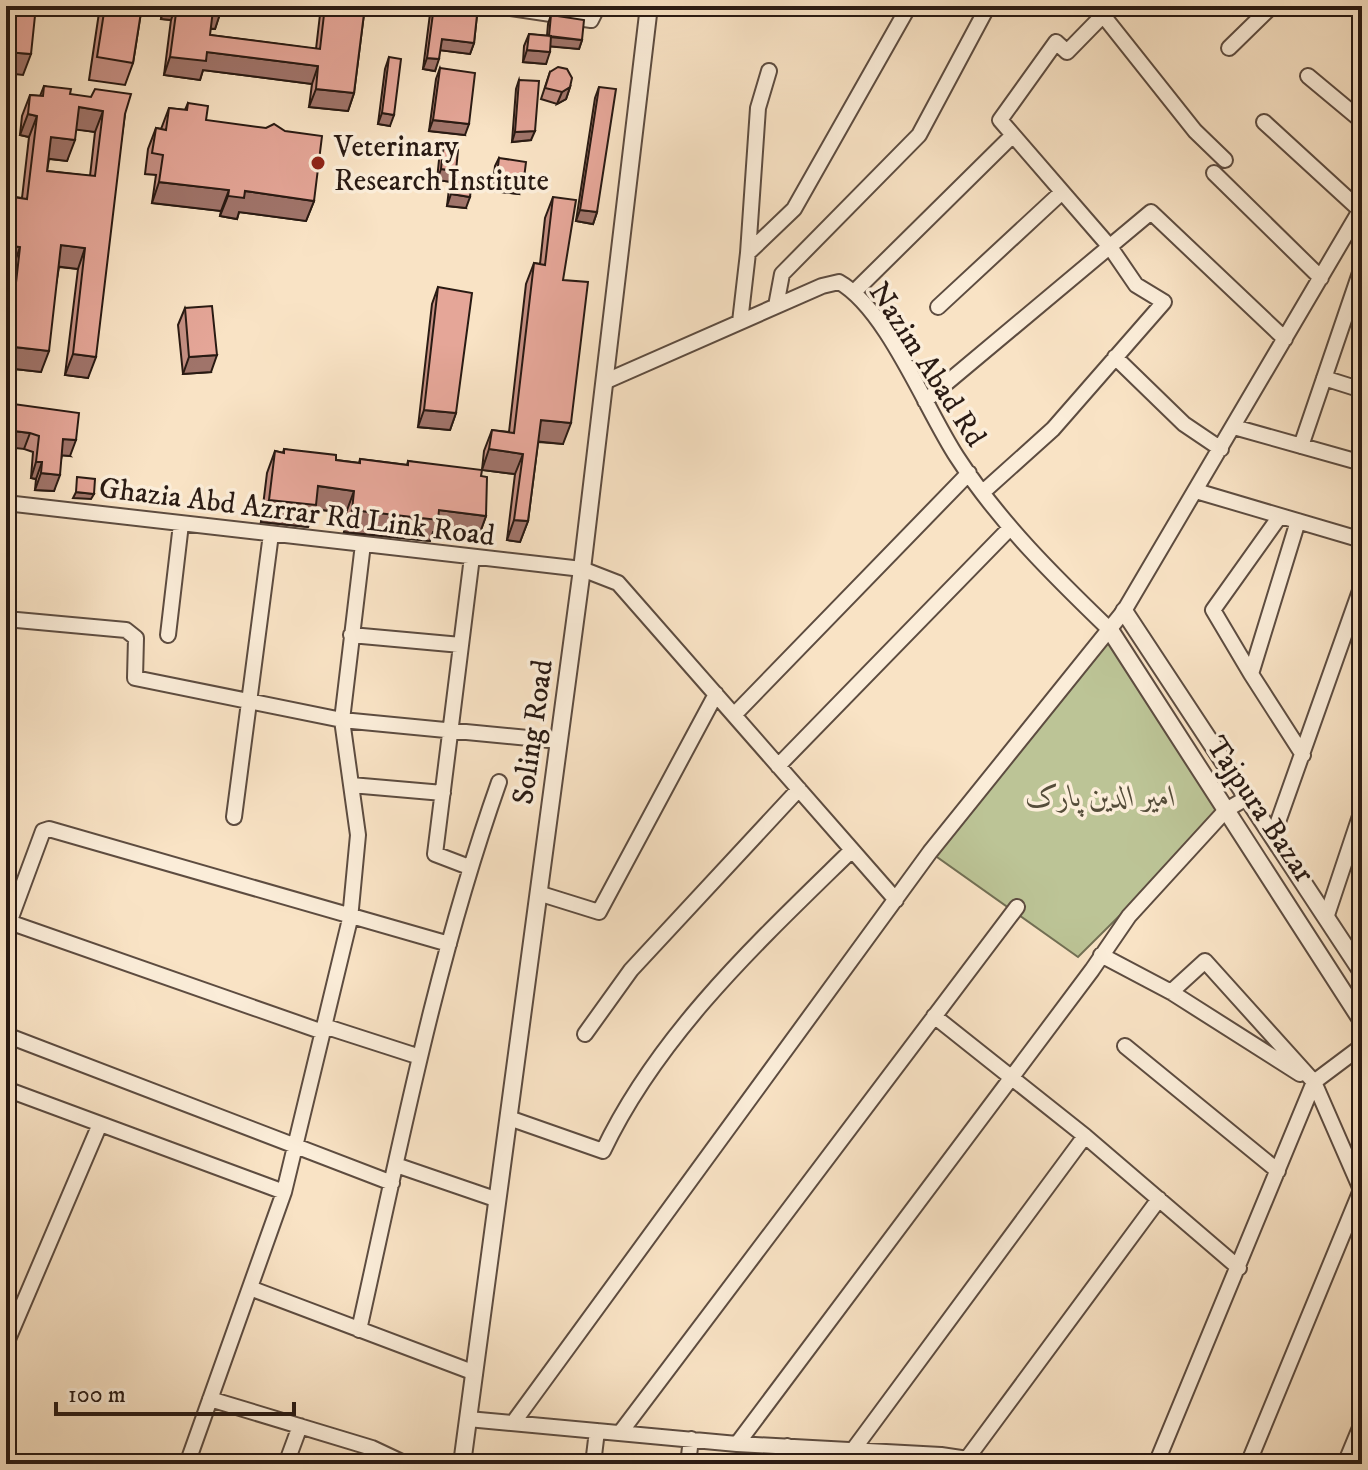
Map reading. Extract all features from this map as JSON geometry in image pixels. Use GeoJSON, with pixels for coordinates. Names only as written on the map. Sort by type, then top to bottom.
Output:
{"type":"FeatureCollection","features":[{"type":"Feature","properties":{"kind":"street"},"geometry":{"type":"LineString","coordinates":[[496,6],[591,20],[598,6]]}},
{"type":"Feature","properties":{"kind":"street","name":"Soling Road"},"geometry":{"type":"LineString","coordinates":[[462,1464],[582,569],[649,6]]}},
{"type":"Feature","properties":{"kind":"street"},"geometry":{"type":"LineString","coordinates":[[748,253],[794,209],[909,6]]}},
{"type":"Feature","properties":{"kind":"street"},"geometry":{"type":"LineString","coordinates":[[776,306],[782,274],[919,135],[988,6]]}},
{"type":"Feature","properties":{"kind":"street"},"geometry":{"type":"LineString","coordinates":[[1229,48],[1272,6]]}},
{"type":"Feature","properties":{"kind":"street"},"geometry":{"type":"LineString","coordinates":[[983,492],[1053,429],[1164,302],[1136,285],[1110,247],[1000,120],[1056,42],[1067,52],[1107,10],[1195,131],[1225,160]]}},
{"type":"Feature","properties":{"kind":"street"},"geometry":{"type":"LineString","coordinates":[[740,322],[758,108],[769,71]]}},
{"type":"Feature","properties":{"kind":"street"},"geometry":{"type":"LineString","coordinates":[[1308,76],[1362,121]]}},
{"type":"Feature","properties":{"kind":"street"},"geometry":{"type":"LineString","coordinates":[[513,1423],[896,900],[1124,611],[1321,278],[1356,232],[1361,209],[1264,122]]}},
{"type":"Feature","properties":{"kind":"street"},"geometry":{"type":"LineString","coordinates":[[855,291],[1013,135]]}},
{"type":"Feature","properties":{"kind":"street"},"geometry":{"type":"LineString","coordinates":[[1214,173],[1321,278]]}},
{"type":"Feature","properties":{"kind":"street"},"geometry":{"type":"LineString","coordinates":[[938,307],[1062,192]]}},
{"type":"Feature","properties":{"kind":"street"},"geometry":{"type":"LineString","coordinates":[[925,401],[1151,212],[1285,339]]}},
{"type":"Feature","properties":{"kind":"street"},"geometry":{"type":"LineString","coordinates":[[1301,446],[1324,378],[1355,310],[1362,267]]}},
{"type":"Feature","properties":{"kind":"street","name":"Nazim Abad Rd"},"geometry":{"type":"LineString","coordinates":[[604,382],[776,306],[839,282],[855,291],[969,473],[1024,547],[1110,630]]}},
{"type":"Feature","properties":{"kind":"street"},"geometry":{"type":"LineString","coordinates":[[1115,357],[1184,424],[1221,449]]}},
{"type":"Feature","properties":{"kind":"street"},"geometry":{"type":"LineString","coordinates":[[1324,378],[1362,390]]}},
{"type":"Feature","properties":{"kind":"street"},"geometry":{"type":"LineString","coordinates":[[1234,427],[1362,463]]}},
{"type":"Feature","properties":{"kind":"street"},"geometry":{"type":"LineString","coordinates":[[734,715],[969,473]]}},
{"type":"Feature","properties":{"kind":"street"},"geometry":{"type":"LineString","coordinates":[[1196,491],[1362,540]]}},
{"type":"Feature","properties":{"kind":"street","name":"Ghazia Abd Azrrar Rd Link Road"},"geometry":{"type":"LineString","coordinates":[[6,503],[582,569],[618,583],[896,900]]}},
{"type":"Feature","properties":{"kind":"street"},"geometry":{"type":"LineString","coordinates":[[1280,516],[1213,610],[1303,755]]}},
{"type":"Feature","properties":{"kind":"street"},"geometry":{"type":"LineString","coordinates":[[1251,674],[1298,521]]}},
{"type":"Feature","properties":{"kind":"street"},"geometry":{"type":"LineString","coordinates":[[168,635],[181,524]]}},
{"type":"Feature","properties":{"kind":"street"},"geometry":{"type":"LineString","coordinates":[[778,766],[1010,528]]}},
{"type":"Feature","properties":{"kind":"street"},"geometry":{"type":"LineString","coordinates":[[234,817],[271,534]]}},
{"type":"Feature","properties":{"kind":"street"},"geometry":{"type":"LineString","coordinates":[[187,1464],[284,1192],[350,919],[358,835],[342,720],[363,544]]}},
{"type":"Feature","properties":{"kind":"street"},"geometry":{"type":"LineString","coordinates":[[469,867],[435,854],[472,557]]}},
{"type":"Feature","properties":{"kind":"street"},"geometry":{"type":"LineString","coordinates":[[1273,836],[1356,622],[1362,585]]}},
{"type":"Feature","properties":{"kind":"street","name":"Tajpura Bazar"},"geometry":{"type":"LineString","coordinates":[[1124,611],[1245,799],[1273,836],[1362,972]]}},
{"type":"Feature","properties":{"kind":"street"},"geometry":{"type":"LineString","coordinates":[[6,619],[126,630],[136,638],[135,678],[342,720],[559,741]]}},
{"type":"Feature","properties":{"kind":"street","name":"Tajpura Bazar"},"geometry":{"type":"LineString","coordinates":[[1110,630],[1226,810],[1256,851],[1362,1021]]}},
{"type":"Feature","properties":{"kind":"street"},"geometry":{"type":"LineString","coordinates":[[351,635],[461,645]]}},
{"type":"Feature","properties":{"kind":"street"},"geometry":{"type":"LineString","coordinates":[[538,893],[599,912],[716,694]]}},
{"type":"Feature","properties":{"kind":"street"},"geometry":{"type":"LineString","coordinates":[[359,1330],[420,1057],[469,867],[499,782]]}},
{"type":"Feature","properties":{"kind":"street"},"geometry":{"type":"LineString","coordinates":[[351,785],[443,793]]}},
{"type":"Feature","properties":{"kind":"street"},"geometry":{"type":"LineString","coordinates":[[585,1034],[631,970],[799,789]]}},
{"type":"Feature","properties":{"kind":"street"},"geometry":{"type":"LineString","coordinates":[[737,1444],[1129,916],[1226,810],[1245,799]]}},
{"type":"Feature","properties":{"kind":"street"},"geometry":{"type":"LineString","coordinates":[[1326,918],[1362,810]]}},
{"type":"Feature","properties":{"kind":"street"},"geometry":{"type":"LineString","coordinates":[[420,1057],[8,927],[43,831],[49,829],[350,919],[449,944]]}},
{"type":"Feature","properties":{"kind":"street"},"geometry":{"type":"LineString","coordinates":[[509,1118],[603,1151],[625,1104],[731,968],[852,850]]}},
{"type":"Feature","properties":{"kind":"street"},"geometry":{"type":"LineString","coordinates":[[620,1433],[1017,907]]}},
{"type":"Feature","properties":{"kind":"street"},"geometry":{"type":"LineString","coordinates":[[1101,955],[1171,992],[1314,1082]]}},
{"type":"Feature","properties":{"kind":"street"},"geometry":{"type":"LineString","coordinates":[[1171,992],[1205,961],[1314,1082],[1362,1191],[1248,1464]]}},
{"type":"Feature","properties":{"kind":"street"},"geometry":{"type":"LineString","coordinates":[[934,1016],[1085,1136],[1239,1268]]}},
{"type":"Feature","properties":{"kind":"street"},"geometry":{"type":"LineString","coordinates":[[6,1035],[392,1183]]}},
{"type":"Feature","properties":{"kind":"street"},"geometry":{"type":"LineString","coordinates":[[1125,1046],[1278,1171]]}},
{"type":"Feature","properties":{"kind":"street"},"geometry":{"type":"LineString","coordinates":[[1156,1464],[1314,1082],[1362,1046]]}},
{"type":"Feature","properties":{"kind":"street"},"geometry":{"type":"LineString","coordinates":[[6,1089],[284,1192]]}},
{"type":"Feature","properties":{"kind":"street"},"geometry":{"type":"LineString","coordinates":[[6,1344],[12,1311],[100,1124]]}},
{"type":"Feature","properties":{"kind":"street"},"geometry":{"type":"LineString","coordinates":[[853,1450],[1085,1136]]}},
{"type":"Feature","properties":{"kind":"street"},"geometry":{"type":"LineString","coordinates":[[396,1165],[498,1200]]}},
{"type":"Feature","properties":{"kind":"street"},"geometry":{"type":"LineString","coordinates":[[966,1460],[1159,1199]]}},
{"type":"Feature","properties":{"kind":"street"},"geometry":{"type":"LineString","coordinates":[[250,1288],[475,1373]]}},
{"type":"Feature","properties":{"kind":"street"},"geometry":{"type":"LineString","coordinates":[[210,1399],[372,1448],[406,1464]]}},
{"type":"Feature","properties":{"kind":"street"},"geometry":{"type":"LineString","coordinates":[[468,1419],[737,1444],[853,1450],[893,1458],[1001,1464]]}},
{"type":"Feature","properties":{"kind":"street"},"geometry":{"type":"LineString","coordinates":[[1345,1464],[1362,1423]]}},
{"type":"Feature","properties":{"kind":"street"},"geometry":{"type":"LineString","coordinates":[[286,1464],[300,1426]]}},
{"type":"Feature","properties":{"kind":"street"},"geometry":{"type":"LineString","coordinates":[[593,1464],[597,1431]]}},
{"type":"Feature","properties":{"kind":"street"},"geometry":{"type":"LineString","coordinates":[[688,1464],[691,1439]]}},
{"type":"Feature","properties":{"kind":"street"},"geometry":{"type":"LineString","coordinates":[[785,1464],[787,1446]]}},
{"type":"Feature","properties":{"kind":"street"},"geometry":{"type":"LineString","coordinates":[[366,1464],[372,1448]]}},
{"type":"Feature","properties":{"kind":"green space","name":"امیر الدین پارک"},"geometry":{"type":"Polygon","coordinates":[[[1110,630],[1226,810],[1078,957],[930,852],[1110,630]]]}},
{"type":"Feature","properties":{"kind":"building"},"geometry":{"type":"Polygon","coordinates":[[[6,6],[36,6],[31,54],[6,52],[6,6]]]}},
{"type":"Feature","properties":{"kind":"building"},"geometry":{"type":"Polygon","coordinates":[[[105,6],[142,6],[133,63],[97,57],[105,6]]]}},
{"type":"Feature","properties":{"kind":"building"},"geometry":{"type":"Polygon","coordinates":[[[177,6],[222,6],[221,11],[213,10],[210,35],[320,49],[325,6],[365,6],[354,93],[316,89],[318,66],[207,52],[206,61],[170,57],[177,6]]]}},
{"type":"Feature","properties":{"kind":"building"},"geometry":{"type":"Polygon","coordinates":[[[434,6],[478,6],[474,43],[442,39],[439,59],[427,58],[434,6]]]}},
{"type":"Feature","properties":{"kind":"building"},"geometry":{"type":"Polygon","coordinates":[[[551,15],[584,20],[582,40],[549,36],[551,15]]]}},
{"type":"Feature","properties":{"kind":"building"},"geometry":{"type":"Polygon","coordinates":[[[529,34],[551,36],[550,52],[527,50],[529,34]]]}},
{"type":"Feature","properties":{"kind":"building"},"geometry":{"type":"Polygon","coordinates":[[[389,57],[401,59],[394,115],[382,113],[389,57]]]}},
{"type":"Feature","properties":{"kind":"building"},"geometry":{"type":"Polygon","coordinates":[[[558,67],[567,69],[572,78],[570,87],[562,92],[545,88],[550,72],[558,67]]]}},
{"type":"Feature","properties":{"kind":"building"},"geometry":{"type":"Polygon","coordinates":[[[440,68],[475,73],[469,124],[433,120],[440,68]]]}},
{"type":"Feature","properties":{"kind":"building"},"geometry":{"type":"Polygon","coordinates":[[[519,80],[539,81],[535,131],[515,132],[519,80]]]}},
{"type":"Feature","properties":{"kind":"building"},"geometry":{"type":"Polygon","coordinates":[[[44,86],[71,89],[70,94],[91,97],[95,89],[131,94],[125,114],[96,357],[73,354],[85,248],[61,245],[49,351],[6,346],[6,327],[11,327],[20,247],[6,245],[6,196],[27,199],[37,116],[28,114],[30,95],[43,96],[44,86]],[[79,107],[75,140],[51,137],[47,171],[95,176],[103,111],[79,107]]]}},
{"type":"Feature","properties":{"kind":"building"},"geometry":{"type":"Polygon","coordinates":[[[599,87],[616,89],[597,212],[580,210],[599,87]]]}},
{"type":"Feature","properties":{"kind":"building"},"geometry":{"type":"Polygon","coordinates":[[[188,103],[208,106],[206,120],[266,128],[274,124],[285,131],[322,136],[314,201],[245,191],[244,198],[228,196],[229,190],[159,182],[163,155],[152,153],[156,128],[166,130],[169,108],[187,110],[188,103]]]}},
{"type":"Feature","properties":{"kind":"building"},"geometry":{"type":"Polygon","coordinates":[[[6,120],[10,120],[6,154],[6,120]]]}},
{"type":"Feature","properties":{"kind":"building"},"geometry":{"type":"Polygon","coordinates":[[[443,149],[458,150],[456,171],[441,169],[443,149]]]}},
{"type":"Feature","properties":{"kind":"building"},"geometry":{"type":"Polygon","coordinates":[[[499,158],[526,162],[523,186],[496,182],[499,158]]]}},
{"type":"Feature","properties":{"kind":"building"},"geometry":{"type":"Polygon","coordinates":[[[453,178],[472,180],[470,197],[451,194],[453,178]]]}},
{"type":"Feature","properties":{"kind":"building"},"geometry":{"type":"Polygon","coordinates":[[[553,197],[576,200],[563,280],[588,282],[571,423],[541,420],[528,521],[514,520],[523,454],[489,449],[492,430],[514,433],[534,263],[545,265],[553,197]]]}},
{"type":"Feature","properties":{"kind":"building"},"geometry":{"type":"Polygon","coordinates":[[[438,287],[472,293],[456,413],[424,410],[438,287]]]}},
{"type":"Feature","properties":{"kind":"building"},"geometry":{"type":"Polygon","coordinates":[[[212,306],[217,355],[189,357],[185,308],[212,306]]]}},
{"type":"Feature","properties":{"kind":"building"},"geometry":{"type":"Polygon","coordinates":[[[6,403],[79,413],[76,440],[63,439],[60,475],[41,473],[42,462],[36,462],[39,436],[6,430],[6,403]]]}},
{"type":"Feature","properties":{"kind":"building"},"geometry":{"type":"Polygon","coordinates":[[[284,449],[336,455],[336,460],[360,463],[360,459],[408,465],[408,461],[482,470],[481,476],[487,477],[486,516],[439,510],[438,520],[352,510],[354,491],[318,486],[316,505],[269,500],[275,451],[284,453],[284,449]]]}},
{"type":"Feature","properties":{"kind":"building"},"geometry":{"type":"Polygon","coordinates":[[[77,477],[95,479],[94,494],[76,492],[77,477]]]}},
{"type":"Feature","properties":{"kind":"place","name":"Veterinary Research Institute"},"geometry":{"type":"Point","coordinates":[318,163]}}]}
